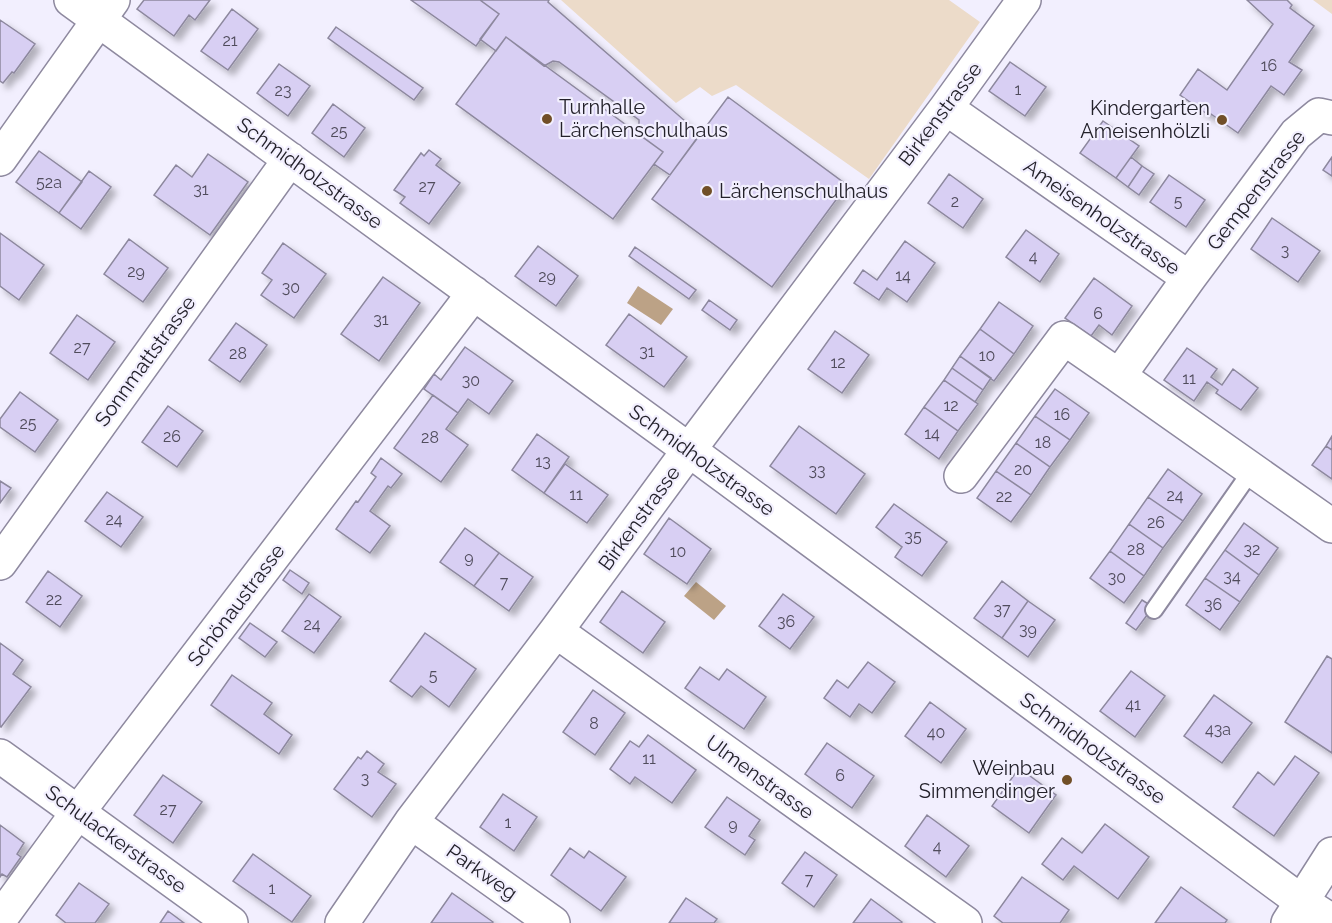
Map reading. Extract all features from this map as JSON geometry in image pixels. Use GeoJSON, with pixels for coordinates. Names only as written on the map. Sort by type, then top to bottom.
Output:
{"type":"FeatureCollection","features":[{"type":"Feature","properties":{"kind":"street","name":"Schmidholzstrasse"},"geometry":{"type":"LineString","coordinates":[[71,0],[106,10],[290,159],[689,450],[1295,912],[1332,921]]}},
{"type":"Feature","properties":{"kind":"street","name":"Birkenstrasse"},"geometry":{"type":"LineString","coordinates":[[342,923],[411,822],[556,631],[1024,0]]}},
{"type":"Feature","properties":{"kind":"street"},"geometry":{"type":"LineString","coordinates":[[5,141],[106,10]]}},
{"type":"Feature","properties":{"kind":"street","name":"Ameisenholzstrasse"},"geometry":{"type":"LineString","coordinates":[[946,108],[1189,278],[1119,376]]}},
{"type":"Feature","properties":{"kind":"street","name":"Gempenstrasse"},"geometry":{"type":"LineString","coordinates":[[1189,278],[1296,134],[1319,116],[1332,118]]}},
{"type":"Feature","properties":{"kind":"street","name":"Sonnmattstrasse"},"geometry":{"type":"LineString","coordinates":[[0,563],[290,159]]}},
{"type":"Feature","properties":{"kind":"street","name":"Schönaustrasse"},"geometry":{"type":"LineString","coordinates":[[0,919],[78,812],[474,293]]}},
{"type":"Feature","properties":{"kind":"street"},"geometry":{"type":"LineString","coordinates":[[961,476],[1064,338],[1332,526]]}},
{"type":"Feature","properties":{"kind":"street","name":"Ulmenstrasse"},"geometry":{"type":"LineString","coordinates":[[556,631],[965,923]]}},
{"type":"Feature","properties":{"kind":"street","name":"Schulackerstrasse"},"geometry":{"type":"LineString","coordinates":[[0,756],[231,923]]}},
{"type":"Feature","properties":{"kind":"street","name":"Parkweg"},"geometry":{"type":"LineString","coordinates":[[411,822],[553,923]]}},
{"type":"Feature","properties":{"kind":"street"},"geometry":{"type":"LineString","coordinates":[[1295,912],[1332,854]]}},
{"type":"Feature","properties":{"kind":"lane"},"geometry":{"type":"LineString","coordinates":[[1154,610],[1252,470]]}},
{"type":"Feature","properties":{"kind":"shaded area"},"geometry":{"type":"Polygon","coordinates":[[[561,0],[949,0],[980,22],[869,179],[736,85],[712,96],[700,87],[676,103],[561,0]]]}},
{"type":"Feature","properties":{"kind":"shaded area"},"geometry":{"type":"Polygon","coordinates":[[[1313,0],[1332,0],[1332,14],[1313,0]]]}},
{"type":"Feature","properties":{"kind":"shaded area"},"geometry":{"type":"Polygon","coordinates":[[[638,286],[673,309],[661,325],[627,303],[638,286]]]}},
{"type":"Feature","properties":{"kind":"shaded area"},"geometry":{"type":"Polygon","coordinates":[[[696,582],[726,606],[714,620],[684,596],[696,582]]]}},
{"type":"Feature","properties":{"kind":"building"},"geometry":{"type":"Polygon","coordinates":[[[144,0],[210,0],[195,20],[189,15],[174,36],[137,9],[144,0]]]}},
{"type":"Feature","properties":{"kind":"building"},"geometry":{"type":"Polygon","coordinates":[[[411,0],[480,0],[499,14],[476,46],[411,0]]]}},
{"type":"Feature","properties":{"kind":"building"},"geometry":{"type":"Polygon","coordinates":[[[480,0],[549,0],[548,2],[700,134],[670,175],[654,164],[663,152],[637,133],[639,120],[559,62],[553,61],[544,66],[506,37],[496,51],[480,39],[499,14],[480,0]]]}},
{"type":"Feature","properties":{"kind":"building"},"geometry":{"type":"Polygon","coordinates":[[[1247,0],[1287,0],[1292,5],[1290,8],[1314,26],[1289,62],[1302,70],[1284,95],[1271,86],[1238,133],[1180,95],[1198,69],[1227,90],[1273,24],[1247,0]]]}},
{"type":"Feature","properties":{"kind":"building"},"geometry":{"type":"Polygon","coordinates":[[[232,9],[258,29],[228,70],[201,51],[232,9]]]}},
{"type":"Feature","properties":{"kind":"building"},"geometry":{"type":"Polygon","coordinates":[[[0,20],[35,44],[14,73],[12,72],[3,83],[0,81],[0,20]]]}},
{"type":"Feature","properties":{"kind":"building"},"geometry":{"type":"Polygon","coordinates":[[[336,27],[423,88],[414,100],[328,38],[336,27]]]}},
{"type":"Feature","properties":{"kind":"building","name":"Turnhalle Lärchenschulhaus"},"geometry":{"type":"Polygon","coordinates":[[[506,37],[663,152],[613,219],[456,104],[506,37]]]}},
{"type":"Feature","properties":{"kind":"building"},"geometry":{"type":"Polygon","coordinates":[[[1010,62],[1046,87],[1025,116],[989,91],[1010,62]]]}},
{"type":"Feature","properties":{"kind":"building"},"geometry":{"type":"Polygon","coordinates":[[[279,64],[310,86],[288,116],[257,93],[279,64]]]}},
{"type":"Feature","properties":{"kind":"building"},"geometry":{"type":"Polygon","coordinates":[[[728,97],[847,185],[772,287],[652,199],[728,97]]]}},
{"type":"Feature","properties":{"kind":"building"},"geometry":{"type":"Polygon","coordinates":[[[333,104],[365,128],[344,157],[312,133],[333,104]]]}},
{"type":"Feature","properties":{"kind":"building"},"geometry":{"type":"Polygon","coordinates":[[[1103,121],[1139,146],[1116,178],[1080,153],[1103,121]]]}},
{"type":"Feature","properties":{"kind":"building"},"geometry":{"type":"Polygon","coordinates":[[[429,150],[441,159],[436,165],[460,183],[429,224],[400,203],[405,197],[394,190],[421,153],[424,156],[429,150]]]}},
{"type":"Feature","properties":{"kind":"building"},"geometry":{"type":"Polygon","coordinates":[[[39,151],[82,182],[59,213],[16,182],[39,151]]]}},
{"type":"Feature","properties":{"kind":"building"},"geometry":{"type":"Polygon","coordinates":[[[208,154],[248,182],[210,235],[154,195],[176,165],[192,177],[208,154]]]}},
{"type":"Feature","properties":{"kind":"building"},"geometry":{"type":"Polygon","coordinates":[[[1131,157],[1142,166],[1128,187],[1116,178],[1131,157]]]}},
{"type":"Feature","properties":{"kind":"building"},"geometry":{"type":"Polygon","coordinates":[[[1332,157],[1332,176],[1323,170],[1332,157]]]}},
{"type":"Feature","properties":{"kind":"building"},"geometry":{"type":"Polygon","coordinates":[[[1142,166],[1154,174],[1139,195],[1128,187],[1142,166]]]}},
{"type":"Feature","properties":{"kind":"building"},"geometry":{"type":"Polygon","coordinates":[[[89,171],[111,187],[81,229],[59,213],[89,171]]]}},
{"type":"Feature","properties":{"kind":"building"},"geometry":{"type":"Polygon","coordinates":[[[949,174],[983,199],[963,228],[928,203],[949,174]]]}},
{"type":"Feature","properties":{"kind":"building"},"geometry":{"type":"Polygon","coordinates":[[[1169,175],[1205,200],[1186,227],[1150,202],[1169,175]]]}},
{"type":"Feature","properties":{"kind":"building"},"geometry":{"type":"Polygon","coordinates":[[[1272,218],[1320,251],[1298,282],[1251,249],[1272,218]]]}},
{"type":"Feature","properties":{"kind":"building"},"geometry":{"type":"Polygon","coordinates":[[[1026,230],[1059,254],[1040,282],[1006,257],[1026,230]]]}},
{"type":"Feature","properties":{"kind":"building"},"geometry":{"type":"Polygon","coordinates":[[[0,233],[44,265],[19,300],[0,286],[0,233]]]}},
{"type":"Feature","properties":{"kind":"building"},"geometry":{"type":"Polygon","coordinates":[[[129,239],[168,268],[143,302],[104,274],[129,239]]]}},
{"type":"Feature","properties":{"kind":"building"},"geometry":{"type":"Polygon","coordinates":[[[905,241],[935,263],[907,302],[887,288],[879,300],[854,283],[863,270],[877,280],[905,241]]]}},
{"type":"Feature","properties":{"kind":"building"},"geometry":{"type":"Polygon","coordinates":[[[283,243],[326,274],[294,318],[261,295],[272,280],[262,273],[283,243]]]}},
{"type":"Feature","properties":{"kind":"building"},"geometry":{"type":"Polygon","coordinates":[[[538,246],[578,276],[556,306],[515,276],[538,246]]]}},
{"type":"Feature","properties":{"kind":"building"},"geometry":{"type":"Polygon","coordinates":[[[635,247],[696,290],[689,299],[629,256],[635,247]]]}},
{"type":"Feature","properties":{"kind":"building"},"geometry":{"type":"Polygon","coordinates":[[[383,277],[420,303],[379,361],[341,334],[383,277]]]}},
{"type":"Feature","properties":{"kind":"building"},"geometry":{"type":"Polygon","coordinates":[[[1094,278],[1132,306],[1112,335],[1099,325],[1091,336],[1065,318],[1094,278]]]}},
{"type":"Feature","properties":{"kind":"building"},"geometry":{"type":"Polygon","coordinates":[[[709,300],[737,320],[730,330],[702,310],[709,300]]]}},
{"type":"Feature","properties":{"kind":"building"},"geometry":{"type":"Polygon","coordinates":[[[999,302],[1033,326],[1014,354],[980,329],[999,302]]]}},
{"type":"Feature","properties":{"kind":"building"},"geometry":{"type":"Polygon","coordinates":[[[629,314],[687,357],[664,387],[606,345],[629,314]]]}},
{"type":"Feature","properties":{"kind":"building"},"geometry":{"type":"Polygon","coordinates":[[[77,315],[115,342],[88,380],[50,353],[77,315]]]}},
{"type":"Feature","properties":{"kind":"building"},"geometry":{"type":"Polygon","coordinates":[[[236,323],[267,345],[240,382],[209,360],[236,323]]]}},
{"type":"Feature","properties":{"kind":"building"},"geometry":{"type":"Polygon","coordinates":[[[980,329],[1014,354],[994,381],[960,356],[980,329]]]}},
{"type":"Feature","properties":{"kind":"building"},"geometry":{"type":"Polygon","coordinates":[[[835,331],[869,355],[842,393],[808,369],[835,331]]]}},
{"type":"Feature","properties":{"kind":"building"},"geometry":{"type":"Polygon","coordinates":[[[465,347],[513,381],[489,414],[468,399],[458,413],[424,389],[434,374],[441,380],[465,347]]]}},
{"type":"Feature","properties":{"kind":"building"},"geometry":{"type":"Polygon","coordinates":[[[1187,348],[1217,369],[1211,377],[1222,385],[1233,369],[1258,388],[1241,410],[1216,393],[1218,390],[1207,382],[1194,401],[1164,380],[1187,348]]]}},
{"type":"Feature","properties":{"kind":"building"},"geometry":{"type":"Polygon","coordinates":[[[960,356],[991,378],[983,390],[952,368],[960,356]]]}},
{"type":"Feature","properties":{"kind":"building"},"geometry":{"type":"Polygon","coordinates":[[[952,368],[983,390],[975,402],[944,380],[952,368]]]}},
{"type":"Feature","properties":{"kind":"building"},"geometry":{"type":"Polygon","coordinates":[[[944,380],[978,404],[958,431],[924,407],[944,380]]]}},
{"type":"Feature","properties":{"kind":"building"},"geometry":{"type":"Polygon","coordinates":[[[1055,389],[1089,413],[1070,440],[1035,416],[1055,389]]]}},
{"type":"Feature","properties":{"kind":"building"},"geometry":{"type":"Polygon","coordinates":[[[20,392],[58,420],[35,452],[0,427],[0,419],[20,392]]]}},
{"type":"Feature","properties":{"kind":"building"},"geometry":{"type":"Polygon","coordinates":[[[433,395],[458,413],[446,429],[468,445],[441,482],[394,448],[433,395]]]}},
{"type":"Feature","properties":{"kind":"building"},"geometry":{"type":"Polygon","coordinates":[[[168,406],[203,431],[177,467],[142,442],[168,406]]]}},
{"type":"Feature","properties":{"kind":"building"},"geometry":{"type":"Polygon","coordinates":[[[924,407],[958,431],[939,459],[905,434],[924,407]]]}},
{"type":"Feature","properties":{"kind":"building"},"geometry":{"type":"Polygon","coordinates":[[[1035,416],[1070,440],[1050,467],[1016,443],[1035,416]]]}},
{"type":"Feature","properties":{"kind":"building"},"geometry":{"type":"Polygon","coordinates":[[[799,426],[865,474],[836,514],[770,466],[799,426]]]}},
{"type":"Feature","properties":{"kind":"building"},"geometry":{"type":"Polygon","coordinates":[[[537,434],[569,457],[544,493],[512,470],[537,434]]]}},
{"type":"Feature","properties":{"kind":"building"},"geometry":{"type":"Polygon","coordinates":[[[1332,436],[1332,450],[1326,446],[1332,436]]]}},
{"type":"Feature","properties":{"kind":"building"},"geometry":{"type":"Polygon","coordinates":[[[1016,443],[1050,467],[1031,495],[996,471],[1016,443]]]}},
{"type":"Feature","properties":{"kind":"building"},"geometry":{"type":"Polygon","coordinates":[[[1326,446],[1332,450],[1332,479],[1312,465],[1326,446]]]}},
{"type":"Feature","properties":{"kind":"building"},"geometry":{"type":"Polygon","coordinates":[[[381,458],[402,474],[391,488],[388,486],[370,511],[390,526],[370,553],[336,529],[376,477],[371,473],[381,458]]]}},
{"type":"Feature","properties":{"kind":"building"},"geometry":{"type":"Polygon","coordinates":[[[565,464],[608,495],[587,523],[544,493],[565,464]]]}},
{"type":"Feature","properties":{"kind":"building"},"geometry":{"type":"Polygon","coordinates":[[[1168,469],[1202,494],[1183,521],[1148,497],[1168,469]]]}},
{"type":"Feature","properties":{"kind":"building"},"geometry":{"type":"Polygon","coordinates":[[[996,471],[1031,495],[1011,522],[977,498],[996,471]]]}},
{"type":"Feature","properties":{"kind":"building"},"geometry":{"type":"Polygon","coordinates":[[[0,481],[11,488],[0,503],[0,481]]]}},
{"type":"Feature","properties":{"kind":"building"},"geometry":{"type":"Polygon","coordinates":[[[107,492],[143,517],[121,547],[85,521],[107,492]]]}},
{"type":"Feature","properties":{"kind":"building"},"geometry":{"type":"Polygon","coordinates":[[[1148,497],[1183,521],[1163,548],[1129,524],[1148,497]]]}},
{"type":"Feature","properties":{"kind":"building"},"geometry":{"type":"Polygon","coordinates":[[[894,504],[947,542],[922,576],[895,557],[902,547],[876,527],[894,504]]]}},
{"type":"Feature","properties":{"kind":"building"},"geometry":{"type":"Polygon","coordinates":[[[669,518],[711,549],[687,584],[644,554],[669,518]]]}},
{"type":"Feature","properties":{"kind":"building"},"geometry":{"type":"Polygon","coordinates":[[[1244,523],[1278,548],[1259,575],[1225,550],[1244,523]]]}},
{"type":"Feature","properties":{"kind":"building"},"geometry":{"type":"Polygon","coordinates":[[[1129,524],[1163,548],[1144,576],[1110,551],[1129,524]]]}},
{"type":"Feature","properties":{"kind":"building"},"geometry":{"type":"Polygon","coordinates":[[[465,528],[499,553],[474,586],[440,562],[465,528]]]}},
{"type":"Feature","properties":{"kind":"building"},"geometry":{"type":"Polygon","coordinates":[[[1225,550],[1259,575],[1240,602],[1205,578],[1225,550]]]}},
{"type":"Feature","properties":{"kind":"building"},"geometry":{"type":"Polygon","coordinates":[[[1110,551],[1144,576],[1124,603],[1090,578],[1110,551]]]}},
{"type":"Feature","properties":{"kind":"building"},"geometry":{"type":"Polygon","coordinates":[[[499,553],[533,577],[509,611],[474,586],[499,553]]]}},
{"type":"Feature","properties":{"kind":"building"},"geometry":{"type":"Polygon","coordinates":[[[290,570],[309,583],[302,594],[283,580],[290,570]]]}},
{"type":"Feature","properties":{"kind":"building"},"geometry":{"type":"Polygon","coordinates":[[[48,571],[82,596],[60,627],[26,602],[48,571]]]}},
{"type":"Feature","properties":{"kind":"building"},"geometry":{"type":"Polygon","coordinates":[[[1205,578],[1240,602],[1220,630],[1186,605],[1205,578]]]}},
{"type":"Feature","properties":{"kind":"building"},"geometry":{"type":"Polygon","coordinates":[[[1002,581],[1028,601],[1002,638],[974,618],[1002,581]]]}},
{"type":"Feature","properties":{"kind":"building"},"geometry":{"type":"Polygon","coordinates":[[[622,591],[665,622],[643,653],[600,622],[622,591]]]}},
{"type":"Feature","properties":{"kind":"building"},"geometry":{"type":"Polygon","coordinates":[[[309,594],[341,617],[314,653],[282,631],[309,594]]]}},
{"type":"Feature","properties":{"kind":"building"},"geometry":{"type":"Polygon","coordinates":[[[783,594],[814,617],[790,649],[759,626],[783,594]]]}},
{"type":"Feature","properties":{"kind":"building"},"geometry":{"type":"Polygon","coordinates":[[[1142,600],[1153,607],[1136,630],[1126,623],[1142,600]]]}},
{"type":"Feature","properties":{"kind":"building"},"geometry":{"type":"Polygon","coordinates":[[[1028,601],[1055,620],[1028,657],[1002,638],[1028,601]]]}},
{"type":"Feature","properties":{"kind":"building"},"geometry":{"type":"Polygon","coordinates":[[[250,623],[277,642],[265,657],[239,638],[250,623]]]}},
{"type":"Feature","properties":{"kind":"building"},"geometry":{"type":"Polygon","coordinates":[[[425,633],[476,669],[449,707],[421,686],[412,697],[390,681],[425,633]]]}},
{"type":"Feature","properties":{"kind":"building"},"geometry":{"type":"Polygon","coordinates":[[[0,643],[23,660],[13,674],[31,687],[1,727],[0,726],[0,643]]]}},
{"type":"Feature","properties":{"kind":"building"},"geometry":{"type":"Polygon","coordinates":[[[1327,656],[1332,659],[1332,753],[1285,722],[1327,656]]]}},
{"type":"Feature","properties":{"kind":"building"},"geometry":{"type":"Polygon","coordinates":[[[868,662],[895,682],[872,713],[859,704],[850,717],[824,698],[837,680],[848,688],[868,662]]]}},
{"type":"Feature","properties":{"kind":"building"},"geometry":{"type":"Polygon","coordinates":[[[700,667],[719,680],[727,669],[766,697],[744,729],[685,688],[700,667]]]}},
{"type":"Feature","properties":{"kind":"building"},"geometry":{"type":"Polygon","coordinates":[[[1131,671],[1165,696],[1135,737],[1100,711],[1131,671]]]}},
{"type":"Feature","properties":{"kind":"building"},"geometry":{"type":"Polygon","coordinates":[[[232,675],[272,703],[264,714],[292,735],[279,754],[211,705],[232,675]]]}},
{"type":"Feature","properties":{"kind":"building"},"geometry":{"type":"Polygon","coordinates":[[[593,690],[625,713],[595,755],[563,732],[593,690]]]}},
{"type":"Feature","properties":{"kind":"building"},"geometry":{"type":"Polygon","coordinates":[[[1214,695],[1252,723],[1222,763],[1184,736],[1214,695]]]}},
{"type":"Feature","properties":{"kind":"building"},"geometry":{"type":"Polygon","coordinates":[[[930,702],[966,729],[941,763],[905,736],[930,702]]]}},
{"type":"Feature","properties":{"kind":"building"},"geometry":{"type":"Polygon","coordinates":[[[648,735],[696,770],[672,803],[635,777],[630,784],[610,769],[630,741],[639,747],[648,735]]]}},
{"type":"Feature","properties":{"kind":"building"},"geometry":{"type":"Polygon","coordinates":[[[827,743],[874,776],[852,808],[805,774],[827,743]]]}},
{"type":"Feature","properties":{"kind":"building"},"geometry":{"type":"Polygon","coordinates":[[[367,751],[384,764],[378,772],[396,784],[372,817],[334,789],[358,757],[361,759],[367,751]]]}},
{"type":"Feature","properties":{"kind":"building"},"geometry":{"type":"Polygon","coordinates":[[[1295,756],[1319,773],[1274,836],[1233,807],[1258,772],[1274,785],[1295,756]]]}},
{"type":"Feature","properties":{"kind":"building"},"geometry":{"type":"Polygon","coordinates":[[[1019,768],[1056,795],[1029,833],[992,806],[1019,768]]]}},
{"type":"Feature","properties":{"kind":"building"},"geometry":{"type":"Polygon","coordinates":[[[163,775],[202,802],[173,843],[134,815],[163,775]]]}},
{"type":"Feature","properties":{"kind":"building"},"geometry":{"type":"Polygon","coordinates":[[[503,794],[537,817],[514,851],[480,827],[503,794]]]}},
{"type":"Feature","properties":{"kind":"building"},"geometry":{"type":"Polygon","coordinates":[[[727,797],[760,820],[749,836],[755,840],[745,855],[705,827],[727,797]]]}},
{"type":"Feature","properties":{"kind":"building"},"geometry":{"type":"Polygon","coordinates":[[[927,815],[969,846],[946,877],[905,846],[927,815]]]}},
{"type":"Feature","properties":{"kind":"building"},"geometry":{"type":"Polygon","coordinates":[[[1105,824],[1149,857],[1118,899],[1074,866],[1063,880],[1042,864],[1062,838],[1082,853],[1105,824]]]}},
{"type":"Feature","properties":{"kind":"building"},"geometry":{"type":"Polygon","coordinates":[[[0,825],[24,843],[17,854],[21,857],[7,877],[2,874],[0,877],[0,825]]]}},
{"type":"Feature","properties":{"kind":"building"},"geometry":{"type":"Polygon","coordinates":[[[570,848],[584,858],[589,851],[626,877],[601,911],[551,875],[570,848]]]}},
{"type":"Feature","properties":{"kind":"building"},"geometry":{"type":"Polygon","coordinates":[[[805,852],[837,875],[814,907],[782,883],[805,852]]]}},
{"type":"Feature","properties":{"kind":"building"},"geometry":{"type":"Polygon","coordinates":[[[253,854],[311,896],[292,922],[233,881],[253,854]]]}},
{"type":"Feature","properties":{"kind":"building"},"geometry":{"type":"Polygon","coordinates":[[[1022,877],[1069,910],[1060,923],[1003,923],[994,916],[1022,877]]]}},
{"type":"Feature","properties":{"kind":"building"},"geometry":{"type":"Polygon","coordinates":[[[79,883],[109,904],[95,923],[66,923],[56,915],[79,883]]]}},
{"type":"Feature","properties":{"kind":"building"},"geometry":{"type":"Polygon","coordinates":[[[1181,887],[1227,920],[1225,923],[1155,923],[1181,887]]]}},
{"type":"Feature","properties":{"kind":"building"},"geometry":{"type":"Polygon","coordinates":[[[452,893],[493,922],[431,923],[452,893]]]}},
{"type":"Feature","properties":{"kind":"building"},"geometry":{"type":"Polygon","coordinates":[[[686,898],[717,919],[714,923],[669,923],[686,898]]]}},
{"type":"Feature","properties":{"kind":"building"},"geometry":{"type":"Polygon","coordinates":[[[871,899],[902,922],[853,923],[871,899]]]}},
{"type":"Feature","properties":{"kind":"building"},"geometry":{"type":"Polygon","coordinates":[[[168,911],[184,923],[160,923],[168,911]]]}},
{"type":"Feature","properties":{"kind":"place","name":"Turnhalle Lärchenschulhaus"},"geometry":{"type":"Point","coordinates":[547,119]}},
{"type":"Feature","properties":{"kind":"place","name":"Kindergarten Ameisenhölzli"},"geometry":{"type":"Point","coordinates":[1222,120]}},
{"type":"Feature","properties":{"kind":"place","name":"Lärchenschulhaus"},"geometry":{"type":"Point","coordinates":[707,191]}},
{"type":"Feature","properties":{"kind":"place","name":"Weinbau Simmendinger"},"geometry":{"type":"Point","coordinates":[1067,780]}}]}
